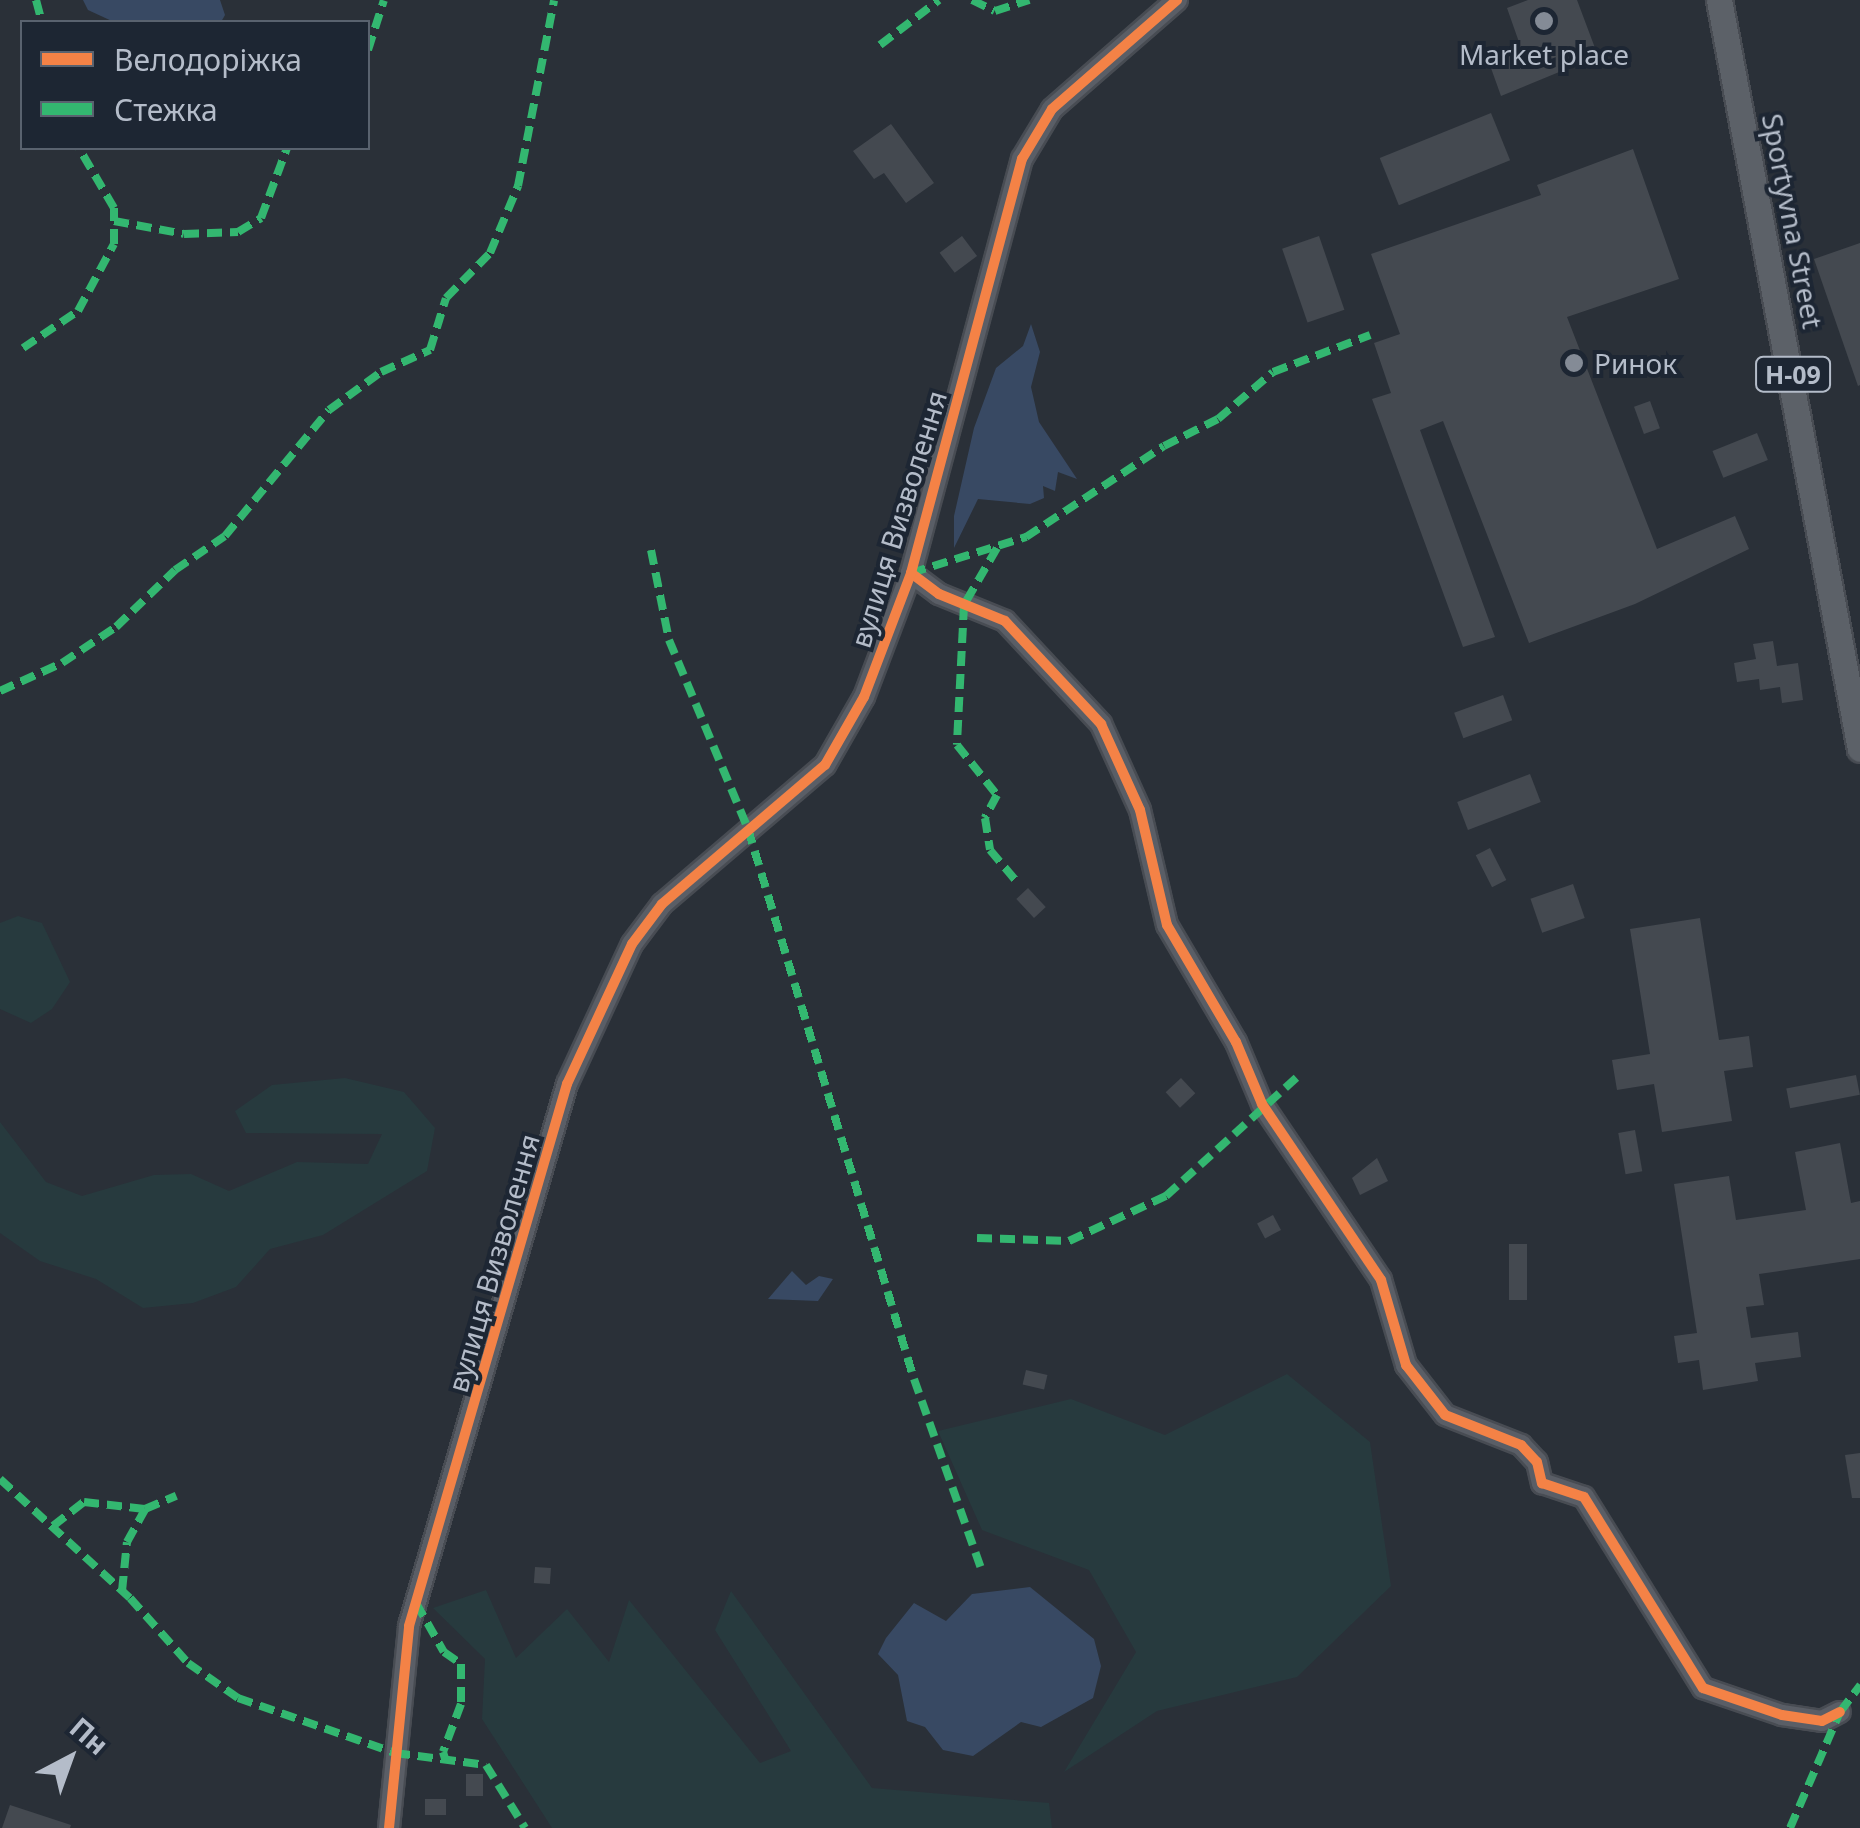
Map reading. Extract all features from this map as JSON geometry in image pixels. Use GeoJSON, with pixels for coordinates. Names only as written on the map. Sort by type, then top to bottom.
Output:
{"type":"FeatureCollection","features":[{"type":"Feature","properties":{"kind":"main road","name":"Sportyvna Street"},"geometry":{"type":"LineString","coordinates":[[1719,0],[1860,750]]}},
{"type":"Feature","properties":{"kind":"street","name":"вулиця Визволення"},"geometry":{"type":"LineString","coordinates":[[389,1828],[408,1626],[567,1084],[632,944],[662,904],[825,765],[864,697],[911,573],[1022,159],[1052,109],[1177,0]]}},
{"type":"Feature","properties":{"kind":"street"},"geometry":{"type":"LineString","coordinates":[[911,573],[938,594],[1004,620],[1101,724],[1140,810],[1167,925],[1236,1042],[1262,1104],[1381,1280],[1406,1365],[1445,1415],[1522,1446],[1537,1462],[1542,1483],[1584,1497],[1703,1688],[1782,1715],[1822,1721],[1840,1712]]}},
{"type":"Feature","properties":{"kind":"green space"},"geometry":{"type":"Polygon","coordinates":[[[18,916],[42,923],[70,982],[52,1009],[31,1023],[0,1009],[0,923],[18,916]]]}},
{"type":"Feature","properties":{"kind":"green space"},"geometry":{"type":"Polygon","coordinates":[[[345,1078],[404,1092],[435,1128],[427,1171],[323,1235],[270,1249],[236,1287],[193,1303],[143,1308],[96,1279],[40,1261],[0,1233],[0,1122],[46,1182],[82,1196],[154,1175],[191,1174],[229,1191],[297,1162],[368,1164],[382,1134],[246,1133],[235,1111],[272,1085],[345,1078]]]}},
{"type":"Feature","properties":{"kind":"green space"},"geometry":{"type":"Polygon","coordinates":[[[1287,1374],[1370,1442],[1391,1586],[1297,1677],[1157,1711],[1064,1772],[1136,1652],[1089,1570],[982,1530],[938,1431],[1071,1399],[1165,1435],[1287,1374]]]}},
{"type":"Feature","properties":{"kind":"green space"},"geometry":{"type":"Polygon","coordinates":[[[486,1590],[516,1658],[567,1609],[609,1662],[629,1600],[760,1763],[791,1751],[715,1630],[731,1591],[872,1788],[1049,1803],[1052,1828],[552,1828],[482,1719],[485,1659],[433,1608],[486,1590]]]}},
{"type":"Feature","properties":{"kind":"water"},"geometry":{"type":"Polygon","coordinates":[[[83,0],[220,0],[225,15],[222,20],[110,20],[88,10],[83,0]]]}},
{"type":"Feature","properties":{"kind":"water"},"geometry":{"type":"Polygon","coordinates":[[[1031,324],[1040,352],[1031,387],[1039,422],[1077,479],[1058,472],[1055,491],[1043,486],[1044,498],[1030,504],[978,499],[954,548],[954,516],[974,428],[996,368],[1023,346],[1031,324]]]}},
{"type":"Feature","properties":{"kind":"water"},"geometry":{"type":"Polygon","coordinates":[[[792,1271],[806,1285],[819,1276],[833,1279],[818,1301],[768,1299],[792,1271]]]}},
{"type":"Feature","properties":{"kind":"water"},"geometry":{"type":"Polygon","coordinates":[[[1030,1587],[1094,1639],[1101,1666],[1093,1698],[1041,1727],[1021,1722],[973,1756],[943,1750],[925,1727],[907,1721],[898,1675],[878,1654],[886,1638],[914,1603],[946,1621],[972,1594],[1030,1587]]]}},
{"type":"Feature","properties":{"kind":"building"},"geometry":{"type":"Polygon","coordinates":[[[1528,0],[1577,0],[1598,56],[1501,96],[1487,57],[1520,45],[1507,8],[1528,0]]]}},
{"type":"Feature","properties":{"kind":"building"},"geometry":{"type":"Polygon","coordinates":[[[1491,113],[1510,160],[1399,205],[1380,158],[1491,113]]]}},
{"type":"Feature","properties":{"kind":"building"},"geometry":{"type":"Polygon","coordinates":[[[891,124],[934,183],[906,203],[884,173],[874,179],[853,151],[891,124]]]}},
{"type":"Feature","properties":{"kind":"building"},"geometry":{"type":"Polygon","coordinates":[[[1633,149],[1679,279],[1567,317],[1657,549],[1735,516],[1749,549],[1635,604],[1529,643],[1443,421],[1420,430],[1495,637],[1463,647],[1372,399],[1391,393],[1374,343],[1400,334],[1371,254],[1541,195],[1537,185],[1633,149]]]}},
{"type":"Feature","properties":{"kind":"building"},"geometry":{"type":"Polygon","coordinates":[[[962,236],[977,256],[955,273],[940,253],[962,236]]]}},
{"type":"Feature","properties":{"kind":"building"},"geometry":{"type":"Polygon","coordinates":[[[1319,236],[1344,310],[1308,322],[1282,249],[1319,236]]]}},
{"type":"Feature","properties":{"kind":"building"},"geometry":{"type":"Polygon","coordinates":[[[1860,243],[1860,385],[1858,386],[1814,259],[1860,243]]]}},
{"type":"Feature","properties":{"kind":"building"},"geometry":{"type":"Polygon","coordinates":[[[1650,401],[1660,428],[1644,434],[1634,407],[1650,401]]]}},
{"type":"Feature","properties":{"kind":"building"},"geometry":{"type":"Polygon","coordinates":[[[1757,433],[1768,460],[1723,478],[1712,451],[1757,433]]]}},
{"type":"Feature","properties":{"kind":"building"},"geometry":{"type":"Polygon","coordinates":[[[1773,641],[1777,666],[1798,663],[1803,700],[1782,703],[1780,687],[1760,690],[1759,679],[1737,682],[1734,663],[1756,659],[1753,644],[1773,641]]]}},
{"type":"Feature","properties":{"kind":"building"},"geometry":{"type":"Polygon","coordinates":[[[1503,695],[1512,720],[1463,738],[1454,713],[1503,695]]]}},
{"type":"Feature","properties":{"kind":"building"},"geometry":{"type":"Polygon","coordinates":[[[1530,774],[1541,802],[1468,830],[1457,802],[1530,774]]]}},
{"type":"Feature","properties":{"kind":"building"},"geometry":{"type":"Polygon","coordinates":[[[1490,848],[1506,880],[1492,887],[1476,855],[1490,848]]]}},
{"type":"Feature","properties":{"kind":"building"},"geometry":{"type":"Polygon","coordinates":[[[1573,884],[1585,918],[1542,933],[1530,899],[1573,884]]]}},
{"type":"Feature","properties":{"kind":"building"},"geometry":{"type":"Polygon","coordinates":[[[1028,888],[1046,907],[1034,918],[1016,899],[1028,888]]]}},
{"type":"Feature","properties":{"kind":"building"},"geometry":{"type":"Polygon","coordinates":[[[1700,918],[1719,1040],[1749,1036],[1753,1067],[1724,1071],[1732,1121],[1662,1132],[1654,1084],[1617,1090],[1612,1060],[1650,1054],[1630,929],[1700,918]]]}},
{"type":"Feature","properties":{"kind":"building"},"geometry":{"type":"Polygon","coordinates":[[[1856,1075],[1860,1095],[1790,1108],[1786,1089],[1856,1075]]]}},
{"type":"Feature","properties":{"kind":"building"},"geometry":{"type":"Polygon","coordinates":[[[1181,1078],[1195,1093],[1180,1108],[1166,1092],[1181,1078]]]}},
{"type":"Feature","properties":{"kind":"building"},"geometry":{"type":"Polygon","coordinates":[[[1635,1130],[1642,1171],[1626,1174],[1618,1133],[1635,1130]]]}},
{"type":"Feature","properties":{"kind":"building"},"geometry":{"type":"Polygon","coordinates":[[[1840,1143],[1851,1203],[1860,1201],[1860,1259],[1759,1274],[1764,1305],[1746,1307],[1751,1338],[1798,1332],[1801,1357],[1755,1363],[1758,1381],[1703,1390],[1699,1360],[1678,1363],[1674,1336],[1697,1333],[1674,1184],[1729,1176],[1736,1220],[1806,1210],[1795,1152],[1840,1143]]]}},
{"type":"Feature","properties":{"kind":"building"},"geometry":{"type":"Polygon","coordinates":[[[1377,1158],[1388,1181],[1360,1195],[1352,1178],[1377,1158]]]}},
{"type":"Feature","properties":{"kind":"building"},"geometry":{"type":"Polygon","coordinates":[[[1273,1215],[1281,1230],[1265,1238],[1257,1223],[1273,1215]]]}},
{"type":"Feature","properties":{"kind":"building"},"geometry":{"type":"Polygon","coordinates":[[[1509,1244],[1527,1244],[1527,1300],[1509,1300],[1509,1244]]]}},
{"type":"Feature","properties":{"kind":"building"},"geometry":{"type":"Polygon","coordinates":[[[1026,1370],[1047,1375],[1044,1390],[1023,1385],[1026,1370]]]}},
{"type":"Feature","properties":{"kind":"building"},"geometry":{"type":"Polygon","coordinates":[[[1860,1453],[1860,1498],[1852,1498],[1845,1455],[1860,1453]]]}},
{"type":"Feature","properties":{"kind":"building"},"geometry":{"type":"Polygon","coordinates":[[[535,1567],[551,1568],[550,1584],[534,1583],[535,1567]]]}},
{"type":"Feature","properties":{"kind":"building"},"geometry":{"type":"Polygon","coordinates":[[[466,1774],[483,1774],[483,1796],[466,1796],[466,1774]]]}},
{"type":"Feature","properties":{"kind":"building"},"geometry":{"type":"Polygon","coordinates":[[[425,1799],[446,1799],[446,1815],[425,1815],[425,1799]]]}},
{"type":"Feature","properties":{"kind":"building"},"geometry":{"type":"Polygon","coordinates":[[[10,1805],[71,1825],[70,1828],[2,1828],[10,1805]]]}},
{"type":"Feature","properties":{"kind":"marked path"},"geometry":{"type":"LineString","coordinates":[[36,0],[41,20]]}},
{"type":"Feature","properties":{"kind":"marked path"},"geometry":{"type":"LineString","coordinates":[[370,44],[384,0]]}},
{"type":"Feature","properties":{"kind":"marked path"},"geometry":{"type":"LineString","coordinates":[[0,691],[62,663],[116,627],[175,570],[225,536],[329,410],[381,372],[430,350],[446,298],[490,253],[518,186],[554,0]]}},
{"type":"Feature","properties":{"kind":"marked path"},"geometry":{"type":"LineString","coordinates":[[880,45],[939,0]]}},
{"type":"Feature","properties":{"kind":"marked path"},"geometry":{"type":"LineString","coordinates":[[972,0],[995,11],[1029,0]]}},
{"type":"Feature","properties":{"kind":"marked path"},"geometry":{"type":"LineString","coordinates":[[23,348],[78,311],[114,244],[114,208],[80,150]]}},
{"type":"Feature","properties":{"kind":"marked path"},"geometry":{"type":"LineString","coordinates":[[114,221],[184,234],[238,232],[261,218],[286,150]]}},
{"type":"Feature","properties":{"kind":"marked path"},"geometry":{"type":"LineString","coordinates":[[911,573],[1026,537],[1164,446],[1218,419],[1273,372],[1370,335]]}},
{"type":"Feature","properties":{"kind":"marked path"},"geometry":{"type":"LineString","coordinates":[[997,548],[964,605],[957,745],[997,795],[985,818],[990,850],[1017,882]]}},
{"type":"Feature","properties":{"kind":"marked path"},"geometry":{"type":"LineString","coordinates":[[651,550],[669,640],[748,829],[914,1379],[982,1571]]}},
{"type":"Feature","properties":{"kind":"marked path"},"geometry":{"type":"LineString","coordinates":[[977,1238],[1069,1241],[1166,1196],[1296,1078]]}},
{"type":"Feature","properties":{"kind":"marked path"},"geometry":{"type":"LineString","coordinates":[[0,1479],[130,1598],[188,1663],[238,1698],[395,1753],[486,1765],[525,1828]]}},
{"type":"Feature","properties":{"kind":"marked path"},"geometry":{"type":"LineString","coordinates":[[122,1591],[127,1542],[145,1509],[176,1496]]}},
{"type":"Feature","properties":{"kind":"marked path"},"geometry":{"type":"LineString","coordinates":[[53,1526],[84,1502],[145,1509]]}},
{"type":"Feature","properties":{"kind":"marked path"},"geometry":{"type":"LineString","coordinates":[[416,1603],[444,1652],[461,1664],[461,1704],[443,1752],[446,1762]]}},
{"type":"Feature","properties":{"kind":"marked path"},"geometry":{"type":"LineString","coordinates":[[1790,1828],[1840,1712],[1860,1685]]}},
{"type":"Feature","properties":{"kind":"cycle path"},"geometry":{"type":"LineString","coordinates":[[389,1828],[409,1626],[567,1084],[632,944],[662,904],[825,765],[864,697],[911,573],[1022,159],[1052,109],[1177,0]]}},
{"type":"Feature","properties":{"kind":"cycle path"},"geometry":{"type":"LineString","coordinates":[[911,573],[939,594],[1005,621],[1101,724],[1140,810],[1167,925],[1236,1042],[1262,1104],[1381,1280],[1406,1365],[1445,1415],[1521,1445],[1537,1462],[1542,1483],[1584,1497],[1703,1688],[1782,1715],[1822,1721],[1840,1712]]}},
{"type":"Feature","properties":{"kind":"place","name":"Market place"},"geometry":{"type":"Point","coordinates":[1544,21]}},
{"type":"Feature","properties":{"kind":"place","name":"Ринок"},"geometry":{"type":"Point","coordinates":[1574,363]}}]}
